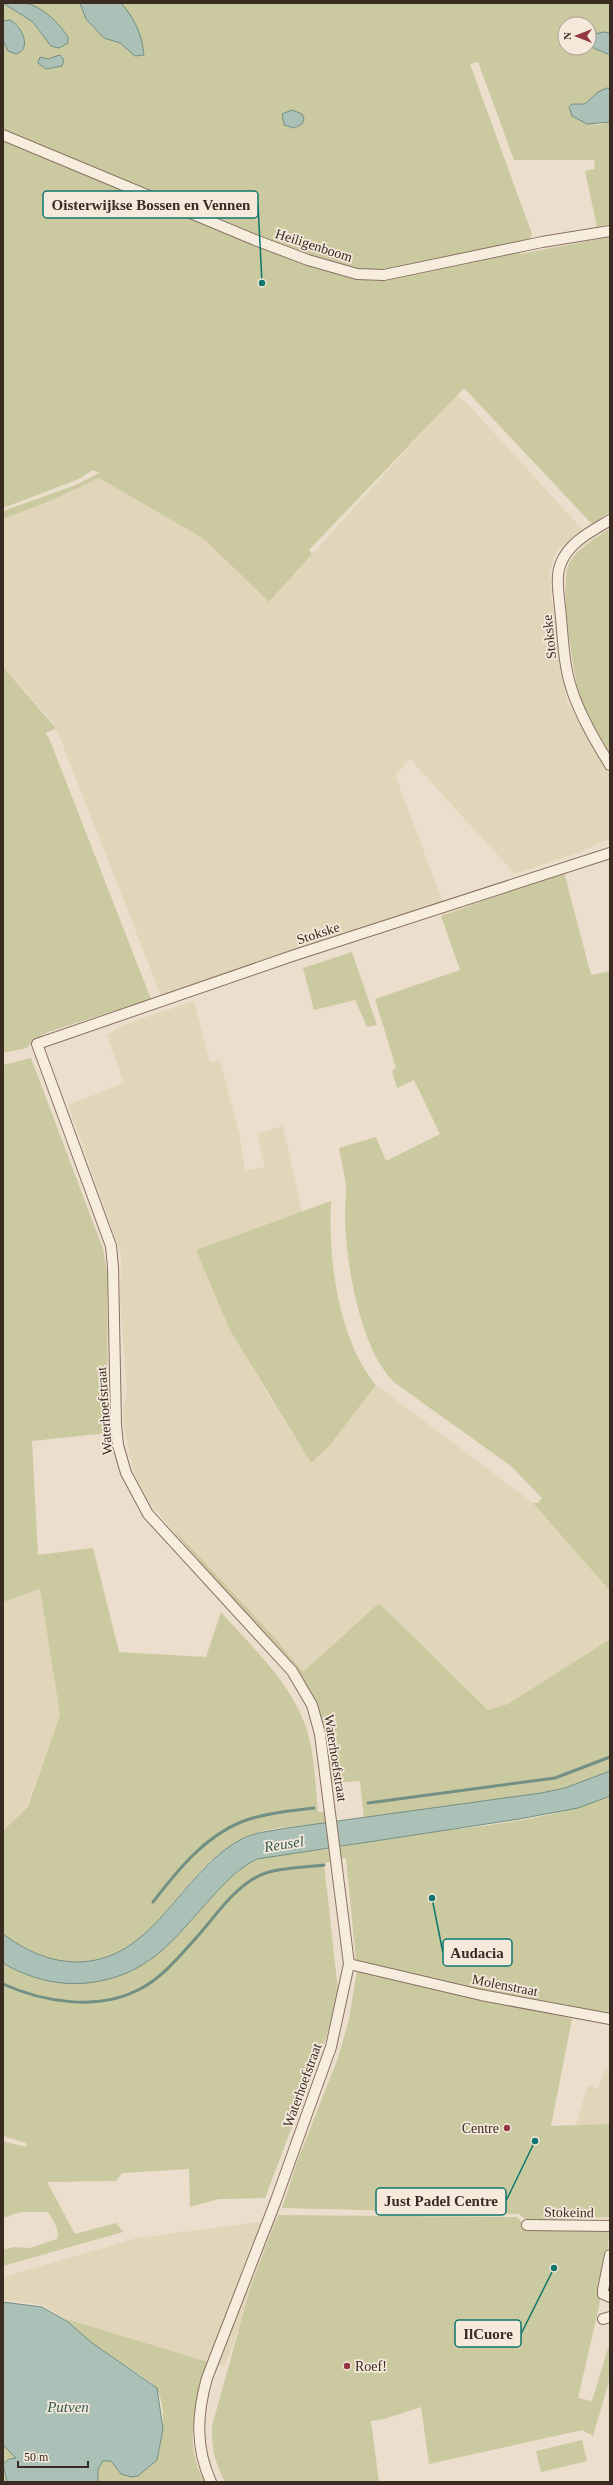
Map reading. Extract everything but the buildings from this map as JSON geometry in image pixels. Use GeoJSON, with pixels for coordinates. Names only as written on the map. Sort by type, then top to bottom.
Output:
{"type":"FeatureCollection","features":[{"type":"Feature","properties":{"kind":"street","name":"Heiligenboom"},"geometry":{"type":"LineString","coordinates":[[3,134],[262,242],[308,260],[357,274],[384,274],[542,242],[610,231]]}},
{"type":"Feature","properties":{"kind":"street","name":"Stokske"},"geometry":{"type":"LineString","coordinates":[[610,520],[590,532],[568,550],[560,564],[558,584],[570,684],[578,706],[610,765]]}},
{"type":"Feature","properties":{"kind":"street","name":"Stokske"},"geometry":{"type":"LineString","coordinates":[[37,1044],[292,956],[610,853]]}},
{"type":"Feature","properties":{"kind":"street","name":"Waterhoefstraat"},"geometry":{"type":"LineString","coordinates":[[37,1044],[111,1246],[113,1267],[116,1425],[126,1473],[148,1514],[292,1671],[303,1688],[319,1726],[349,1964],[331,2047],[275,2203],[207,2378],[200,2402],[199,2448],[211,2482]]}},
{"type":"Feature","properties":{"kind":"street","name":"Molenstraat"},"geometry":{"type":"LineString","coordinates":[[349,1964],[481,1995],[610,2019]]}},
{"type":"Feature","properties":{"kind":"street","name":"Stokeind"},"geometry":{"type":"LineString","coordinates":[[526,2225],[610,2226]]}},
{"type":"Feature","properties":{"kind":"street"},"geometry":{"type":"LineString","coordinates":[[610,2255],[603,2290],[603,2294],[610,2297]]}},
{"type":"Feature","properties":{"kind":"shaded area"},"geometry":{"type":"Polygon","coordinates":[[[456,395],[465,401],[582,529],[559,549],[554,557],[550,570],[551,593],[567,702],[610,775],[610,838],[578,853],[515,874],[410,759],[395,775],[443,902],[162,998],[60,738],[50,719],[3,667],[3,519],[50,501],[99,478],[204,539],[269,602],[456,395]]]}},
{"type":"Feature","properties":{"kind":"shaded area"},"geometry":{"type":"Polygon","coordinates":[[[194,1001],[210,1063],[220,1060],[240,1137],[245,1171],[265,1167],[257,1134],[283,1126],[302,1212],[196,1250],[261,1383],[311,1463],[330,1445],[376,1385],[533,1503],[610,1591],[610,1639],[508,1704],[488,1710],[379,1603],[303,1672],[275,1638],[181,1537],[173,1531],[146,1498],[134,1474],[124,1428],[123,1408],[127,1395],[120,1299],[121,1254],[68,1105],[124,1083],[107,1035],[128,1023],[194,1001]]]}},
{"type":"Feature","properties":{"kind":"shaded area"},"geometry":{"type":"Polygon","coordinates":[[[40,1589],[60,1715],[27,1806],[3,1831],[3,1602],[40,1589]]]}},
{"type":"Feature","properties":{"kind":"shaded area"},"geometry":{"type":"Polygon","coordinates":[[[605,2069],[610,2071],[610,2124],[576,2125],[588,2085],[598,2089],[605,2069]]]}},
{"type":"Feature","properties":{"kind":"shaded area"},"geometry":{"type":"Polygon","coordinates":[[[282,2219],[224,2367],[63,2318],[43,2305],[3,2300],[3,2277],[137,2238],[282,2219]]]}},
{"type":"Feature","properties":{"kind":"green space"},"geometry":{"type":"Polygon","coordinates":[[[3,3],[610,3],[610,33],[603,32],[597,34],[597,16],[557,16],[557,56],[597,56],[597,49],[610,55],[610,89],[598,92],[585,104],[574,103],[578,120],[598,125],[610,122],[610,224],[597,227],[585,171],[595,169],[594,160],[514,160],[478,62],[470,64],[532,234],[530,239],[520,241],[520,254],[610,237],[610,512],[593,523],[590,522],[464,388],[309,550],[312,554],[269,602],[204,539],[99,478],[50,501],[3,519],[3,511],[76,485],[99,473],[93,470],[79,479],[3,508],[3,3]]]}},
{"type":"Feature","properties":{"kind":"green space"},"geometry":{"type":"Polygon","coordinates":[[[610,528],[609,752],[588,716],[579,693],[568,627],[566,607],[566,574],[569,564],[577,553],[610,528]]]}},
{"type":"Feature","properties":{"kind":"green space"},"geometry":{"type":"Polygon","coordinates":[[[3,667],[54,726],[55,729],[45,733],[49,738],[151,999],[48,1032],[34,1040],[27,1048],[3,1053],[3,667]]]}},
{"type":"Feature","properties":{"kind":"green space"},"geometry":{"type":"Polygon","coordinates":[[[564,872],[591,975],[610,971],[610,1591],[533,1503],[538,1503],[542,1498],[511,1466],[395,1383],[383,1368],[373,1350],[364,1328],[352,1281],[346,1236],[346,1187],[339,1148],[376,1137],[386,1161],[440,1134],[414,1080],[397,1088],[392,1071],[396,1068],[375,999],[460,970],[441,916],[564,872]]]}},
{"type":"Feature","properties":{"kind":"green space"},"geometry":{"type":"Polygon","coordinates":[[[352,952],[377,1025],[367,1027],[355,1000],[314,1010],[303,968],[352,952]]]}},
{"type":"Feature","properties":{"kind":"green space"},"geometry":{"type":"Polygon","coordinates":[[[31,1058],[103,1249],[107,1272],[108,1433],[32,1441],[38,1555],[93,1548],[119,1652],[206,1657],[221,1612],[270,1666],[291,1695],[299,1711],[309,1737],[318,1812],[325,1812],[326,1823],[293,1826],[259,1832],[240,1840],[206,1865],[150,1929],[134,1942],[117,1953],[97,1960],[75,1962],[37,1954],[3,1934],[3,1831],[28,1806],[60,1715],[40,1589],[3,1602],[3,1065],[31,1058]]]}},
{"type":"Feature","properties":{"kind":"green space"},"geometry":{"type":"Polygon","coordinates":[[[331,1201],[331,1248],[338,1298],[344,1322],[353,1345],[363,1366],[376,1385],[330,1445],[311,1463],[230,1330],[196,1250],[331,1201]]]}},
{"type":"Feature","properties":{"kind":"green space"},"geometry":{"type":"Polygon","coordinates":[[[173,1531],[181,1537],[275,1638],[303,1672],[379,1603],[488,1710],[508,1704],[610,1639],[610,1771],[565,1788],[541,1793],[364,1819],[360,1781],[330,1783],[324,1736],[286,1658],[173,1531]]]}},
{"type":"Feature","properties":{"kind":"green space"},"geometry":{"type":"Polygon","coordinates":[[[610,1796],[610,2016],[496,1994],[356,1961],[346,1858],[339,1859],[338,1848],[371,1841],[545,1816],[579,1807],[610,1796]]]}},
{"type":"Feature","properties":{"kind":"green space"},"geometry":{"type":"Polygon","coordinates":[[[329,1849],[330,1862],[324,1863],[338,1991],[328,2032],[265,2198],[219,2199],[190,2207],[189,2169],[122,2173],[116,2181],[47,2182],[75,2234],[116,2223],[123,2232],[3,2266],[3,2250],[13,2247],[30,2248],[57,2239],[58,2232],[56,2225],[48,2212],[21,2212],[3,2218],[3,2141],[26,2147],[26,2143],[3,2136],[3,1963],[29,1976],[62,1983],[147,1963],[223,1885],[246,1864],[268,1856],[329,1849]]]}},
{"type":"Feature","properties":{"kind":"green space"},"geometry":{"type":"Polygon","coordinates":[[[357,1971],[385,1975],[572,2019],[551,2126],[610,2124],[610,2217],[529,2222],[519,2214],[282,2208],[297,2162],[338,2058],[349,2019],[357,1971]]]}},
{"type":"Feature","properties":{"kind":"green space"},"geometry":{"type":"Polygon","coordinates":[[[278,2215],[517,2217],[528,2229],[610,2230],[599,2307],[578,2398],[592,2401],[610,2342],[610,2378],[593,2436],[582,2430],[429,2464],[421,2407],[384,2419],[371,2421],[379,2482],[225,2482],[214,2455],[212,2426],[251,2286],[278,2215]]]}},
{"type":"Feature","properties":{"kind":"green space"},"geometry":{"type":"Polygon","coordinates":[[[63,2318],[208,2362],[196,2407],[193,2437],[194,2452],[198,2467],[205,2482],[98,2482],[98,2469],[103,2461],[111,2461],[121,2474],[138,2476],[157,2460],[163,2431],[163,2409],[161,2399],[152,2383],[92,2343],[63,2318]]]}},
{"type":"Feature","properties":{"kind":"green space"},"geometry":{"type":"Polygon","coordinates":[[[582,2440],[587,2461],[541,2472],[536,2451],[582,2440]]]}},
{"type":"Feature","properties":{"kind":"green space"},"geometry":{"type":"Polygon","coordinates":[[[3,2445],[16,2458],[4,2472],[7,2482],[3,2482],[3,2445]]]}},
{"type":"Feature","properties":{"kind":"water"},"geometry":{"type":"Polygon","coordinates":[[[3,3],[25,3],[44,11],[60,26],[68,37],[68,43],[59,48],[51,46],[33,22],[3,3]]]}},
{"type":"Feature","properties":{"kind":"water"},"geometry":{"type":"Polygon","coordinates":[[[80,3],[121,3],[137,27],[142,40],[144,55],[135,56],[120,43],[104,38],[86,19],[80,3]]]}},
{"type":"Feature","properties":{"kind":"water"},"geometry":{"type":"Polygon","coordinates":[[[10,20],[18,27],[24,37],[24,47],[16,54],[8,51],[3,40],[3,21],[10,20]]]}},
{"type":"Feature","properties":{"kind":"water"},"geometry":{"type":"Polygon","coordinates":[[[603,32],[610,33],[610,55],[597,49],[597,34],[603,32]]]}},
{"type":"Feature","properties":{"kind":"water"},"geometry":{"type":"Polygon","coordinates":[[[60,55],[64,60],[62,66],[46,69],[38,63],[40,57],[48,59],[60,55]]]}},
{"type":"Feature","properties":{"kind":"water"},"geometry":{"type":"Polygon","coordinates":[[[607,88],[610,89],[610,122],[587,124],[572,116],[569,107],[572,104],[585,104],[598,92],[607,88]]]}},
{"type":"Feature","properties":{"kind":"water"},"geometry":{"type":"Polygon","coordinates":[[[292,110],[302,114],[304,119],[302,124],[294,128],[284,125],[282,114],[292,110]]]}},
{"type":"Feature","properties":{"kind":"water","name":"Reusel"},"geometry":{"type":"Polygon","coordinates":[[[610,1771],[610,1796],[578,1808],[519,1819],[257,1859],[232,1876],[158,1954],[127,1973],[109,1979],[76,1984],[54,1982],[33,1977],[3,1963],[3,1934],[37,1954],[65,1961],[75,1962],[102,1958],[126,1948],[146,1933],[200,1873],[219,1855],[240,1840],[251,1835],[287,1828],[541,1793],[565,1788],[610,1771]]]}},
{"type":"Feature","properties":{"kind":"water","name":"Putven"},"geometry":{"type":"Polygon","coordinates":[[[3,2302],[42,2307],[68,2322],[92,2343],[157,2388],[163,2429],[157,2460],[138,2476],[132,2477],[121,2474],[111,2461],[103,2461],[98,2469],[98,2482],[7,2482],[3,2464],[9,2459],[16,2458],[3,2445],[3,2302]]]}},
{"type":"Feature","properties":{"kind":"waterway"},"geometry":{"type":"LineString","coordinates":[[368,1803],[555,1778],[610,1757]]}},
{"type":"Feature","properties":{"kind":"waterway"},"geometry":{"type":"LineString","coordinates":[[153,1902],[192,1856],[215,1836],[228,1828],[259,1816],[314,1808]]}},
{"type":"Feature","properties":{"kind":"waterway"},"geometry":{"type":"LineString","coordinates":[[3,1984],[35,1995],[70,2002],[88,2002],[122,1997],[155,1980],[170,1967],[237,1891],[253,1879],[278,1870],[324,1865]]}},
{"type":"Feature","properties":{"kind":"place","name":"Oisterwijkse Bossen en Vennen"},"geometry":{"type":"Point","coordinates":[262,283]}},
{"type":"Feature","properties":{"kind":"place","name":"Audacia"},"geometry":{"type":"Point","coordinates":[432,1898]}},
{"type":"Feature","properties":{"kind":"place","name":"Centre"},"geometry":{"type":"Point","coordinates":[507,2128]}},
{"type":"Feature","properties":{"kind":"place","name":"Just Padel Centre"},"geometry":{"type":"Point","coordinates":[535,2141]}},
{"type":"Feature","properties":{"kind":"place","name":"IlCuore"},"geometry":{"type":"Point","coordinates":[554,2268]}},
{"type":"Feature","properties":{"kind":"place","name":"Roef!"},"geometry":{"type":"Point","coordinates":[347,2366]}}]}
